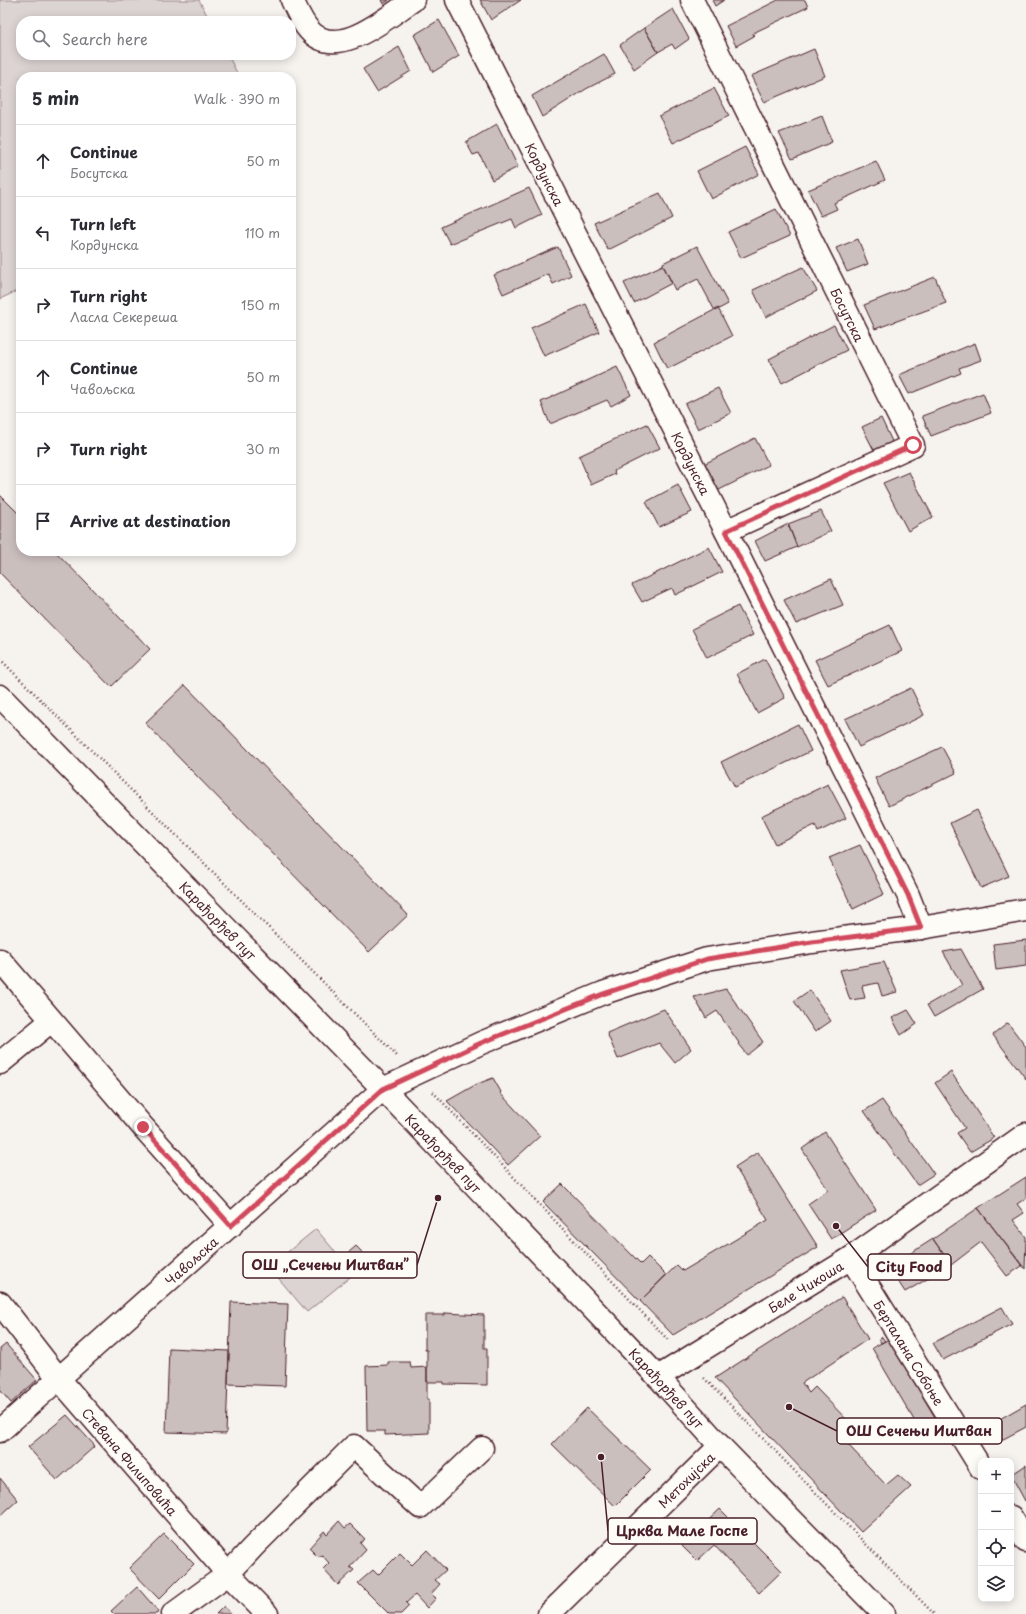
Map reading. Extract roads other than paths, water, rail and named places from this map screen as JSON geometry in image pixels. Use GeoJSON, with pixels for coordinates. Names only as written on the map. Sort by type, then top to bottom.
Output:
{"type":"FeatureCollection","features":[{"type":"Feature","properties":{"kind":"street"},"geometry":{"type":"LineString","coordinates":[[292,0],[300,18],[310,30],[326,41],[339,41],[354,38],[412,0]]}},
{"type":"Feature","properties":{"kind":"street","name":"Кордунска"},"geometry":{"type":"LineString","coordinates":[[457,0],[726,531],[908,895],[921,928]]}},
{"type":"Feature","properties":{"kind":"street","name":"Босутска"},"geometry":{"type":"LineString","coordinates":[[692,0],[913,445],[726,531]]}},
{"type":"Feature","properties":{"kind":"street","name":"Карађорђев пут"},"geometry":{"type":"LineString","coordinates":[[0,696],[383,1089],[658,1377],[720,1446],[884,1614]]}},
{"type":"Feature","properties":{"kind":"street","name":"Чавољска"},"geometry":{"type":"LineString","coordinates":[[0,1431],[383,1089],[481,1043],[603,994],[707,959],[812,942],[921,928],[1026,910]]}},
{"type":"Feature","properties":{"kind":"street"},"geometry":{"type":"LineString","coordinates":[[0,960],[50,1021],[231,1226]]}},
{"type":"Feature","properties":{"kind":"street"},"geometry":{"type":"LineString","coordinates":[[0,1063],[50,1021]]}},
{"type":"Feature","properties":{"kind":"street","name":"Беле Чикоша"},"geometry":{"type":"LineString","coordinates":[[658,1377],[851,1258],[1026,1134]]}},
{"type":"Feature","properties":{"kind":"street","name":"Берталана Собоње"},"geometry":{"type":"LineString","coordinates":[[851,1258],[978,1463]]}},
{"type":"Feature","properties":{"kind":"street","name":"Стевана Филиповића"},"geometry":{"type":"LineString","coordinates":[[0,1303],[59,1379],[228,1574],[267,1614]]}},
{"type":"Feature","properties":{"kind":"street"},"geometry":{"type":"LineString","coordinates":[[174,1614],[228,1574],[354,1446],[420,1507],[482,1448]]}},
{"type":"Feature","properties":{"kind":"street","name":"Метохијска"},"geometry":{"type":"LineString","coordinates":[[549,1614],[720,1446]]}},
{"type":"Feature","properties":{"kind":"street"},"geometry":{"type":"LineString","coordinates":[[1014,1522],[1026,1541]]}},
{"type":"Feature","properties":{"kind":"place","name":"ОШ „Сечењи Иштван”"},"geometry":{"type":"Point","coordinates":[438,1198]}},
{"type":"Feature","properties":{"kind":"place","name":"City Food"},"geometry":{"type":"Point","coordinates":[836,1226]}},
{"type":"Feature","properties":{"kind":"place","name":"ОШ Сечењи Иштван"},"geometry":{"type":"Point","coordinates":[789,1407]}},
{"type":"Feature","properties":{"kind":"place","name":"Црква Мале Госпе"},"geometry":{"type":"Point","coordinates":[601,1457]}}]}
